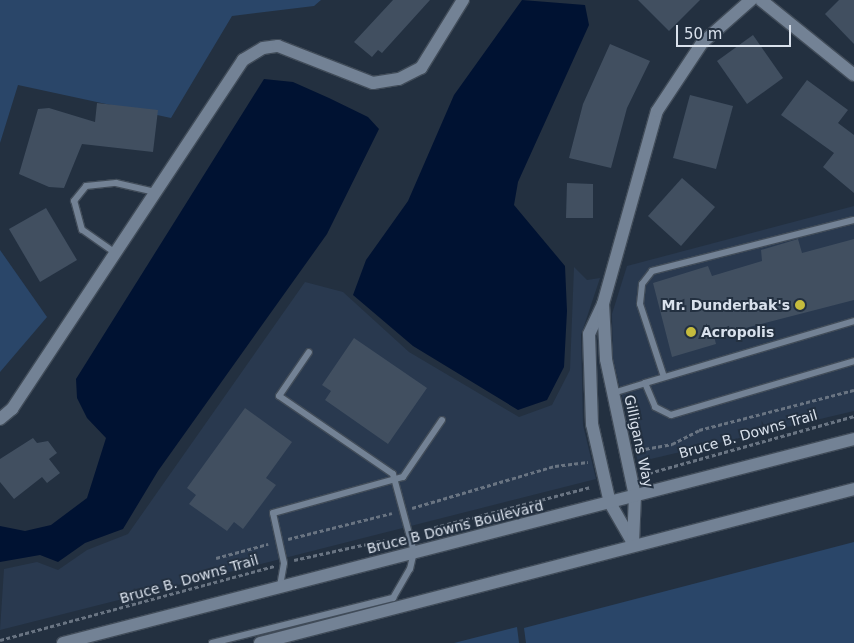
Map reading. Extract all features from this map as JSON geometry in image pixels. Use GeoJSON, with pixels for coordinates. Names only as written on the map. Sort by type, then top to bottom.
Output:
{"type":"FeatureCollection","features":[{"type":"Feature","properties":{"kind":"street"},"geometry":{"type":"LineString","coordinates":[[0,419],[23,393],[154,192],[249,56],[278,46],[373,83],[399,79],[421,68],[463,0]]}},
{"type":"Feature","properties":{"kind":"street","name":"Gilligans Way"},"geometry":{"type":"LineString","coordinates":[[633,543],[610,503],[592,424],[589,334],[603,304],[657,111],[702,43],[751,0]]}},
{"type":"Feature","properties":{"kind":"street"},"geometry":{"type":"LineString","coordinates":[[761,0],[854,75]]}},
{"type":"Feature","properties":{"kind":"street","name":"Gilligans Way"},"geometry":{"type":"LineString","coordinates":[[603,304],[606,359],[635,496],[633,543]]}},
{"type":"Feature","properties":{"kind":"street","name":"Bruce B Downs Boulevard"},"geometry":{"type":"LineString","coordinates":[[63,643],[854,439]]}},
{"type":"Feature","properties":{"kind":"street"},"geometry":{"type":"LineString","coordinates":[[260,643],[633,543],[854,488]]}},
{"type":"Feature","properties":{"kind":"lane"},"geometry":{"type":"LineString","coordinates":[[114,252],[82,230],[74,202],[86,186],[116,183],[154,192]]}},
{"type":"Feature","properties":{"kind":"lane"},"geometry":{"type":"LineString","coordinates":[[664,377],[640,304],[642,284],[652,270],[854,220]]}},
{"type":"Feature","properties":{"kind":"lane"},"geometry":{"type":"LineString","coordinates":[[614,393],[854,321]]}},
{"type":"Feature","properties":{"kind":"lane"},"geometry":{"type":"LineString","coordinates":[[212,643],[393,598],[404,583],[414,552],[395,480],[279,396],[309,352]]}},
{"type":"Feature","properties":{"kind":"lane"},"geometry":{"type":"LineString","coordinates":[[645,383],[655,407],[671,415],[854,361]]}},
{"type":"Feature","properties":{"kind":"lane"},"geometry":{"type":"LineString","coordinates":[[280,586],[284,563],[282,540],[274,513],[403,477],[442,420]]}},
{"type":"Feature","properties":{"kind":"path"},"geometry":{"type":"LineString","coordinates":[[626,453],[672,444],[699,430],[854,390]]}},
{"type":"Feature","properties":{"kind":"path","name":"Bruce B. Downs Trail"},"geometry":{"type":"LineString","coordinates":[[649,473],[854,416]]}},
{"type":"Feature","properties":{"kind":"path"},"geometry":{"type":"LineString","coordinates":[[216,558],[404,510],[555,466],[600,460]]}},
{"type":"Feature","properties":{"kind":"path"},"geometry":{"type":"LineString","coordinates":[[428,529],[590,486]]}},
{"type":"Feature","properties":{"kind":"path","name":"Bruce B. Downs Trail"},"geometry":{"type":"LineString","coordinates":[[0,640],[284,563],[385,540]]}},
{"type":"Feature","properties":{"kind":"shaded area"},"geometry":{"type":"Polygon","coordinates":[[[0,0],[321,0],[314,6],[232,16],[171,118],[18,85],[0,143],[0,0]]]}},
{"type":"Feature","properties":{"kind":"shaded area"},"geometry":{"type":"Polygon","coordinates":[[[522,0],[585,5],[589,25],[518,182],[514,205],[565,266],[567,311],[564,367],[547,400],[518,410],[413,346],[353,295],[366,260],[408,201],[454,95],[522,0]]]}},
{"type":"Feature","properties":{"kind":"shaded area"},"geometry":{"type":"Polygon","coordinates":[[[264,79],[293,82],[368,117],[379,129],[327,234],[158,471],[123,529],[85,543],[58,562],[40,555],[0,562],[0,526],[25,531],[51,525],[87,498],[106,438],[87,418],[77,398],[76,379],[264,79]]]}},
{"type":"Feature","properties":{"kind":"shaded area"},"geometry":{"type":"Polygon","coordinates":[[[854,206],[854,411],[638,462],[613,359],[612,314],[627,266],[854,206]]]}},
{"type":"Feature","properties":{"kind":"shaded area"},"geometry":{"type":"Polygon","coordinates":[[[0,250],[47,317],[0,372],[0,250]]]}},
{"type":"Feature","properties":{"kind":"shaded area"},"geometry":{"type":"Polygon","coordinates":[[[574,267],[587,280],[600,278],[581,335],[583,425],[596,479],[0,630],[4,569],[37,562],[58,570],[87,550],[128,534],[305,282],[343,292],[409,352],[519,417],[552,405],[570,370],[574,267]]]}},
{"type":"Feature","properties":{"kind":"shaded area"},"geometry":{"type":"Polygon","coordinates":[[[854,542],[854,643],[526,643],[524,628],[854,542]]]}},
{"type":"Feature","properties":{"kind":"shaded area"},"geometry":{"type":"Polygon","coordinates":[[[517,627],[519,643],[454,643],[517,627]]]}},
{"type":"Feature","properties":{"kind":"building"},"geometry":{"type":"Polygon","coordinates":[[[393,0],[430,0],[382,53],[378,50],[372,57],[354,42],[393,0]]]}},
{"type":"Feature","properties":{"kind":"building"},"geometry":{"type":"Polygon","coordinates":[[[638,0],[700,0],[669,31],[638,0]]]}},
{"type":"Feature","properties":{"kind":"building"},"geometry":{"type":"Polygon","coordinates":[[[839,0],[854,0],[854,44],[825,14],[839,0]]]}},
{"type":"Feature","properties":{"kind":"building"},"geometry":{"type":"Polygon","coordinates":[[[753,35],[783,78],[747,104],[717,61],[753,35]]]}},
{"type":"Feature","properties":{"kind":"building"},"geometry":{"type":"Polygon","coordinates":[[[610,44],[650,61],[627,108],[611,168],[569,158],[583,104],[610,44]]]}},
{"type":"Feature","properties":{"kind":"building"},"geometry":{"type":"Polygon","coordinates":[[[807,80],[848,110],[838,123],[854,135],[854,193],[823,167],[834,153],[781,115],[807,80]]]}},
{"type":"Feature","properties":{"kind":"building"},"geometry":{"type":"Polygon","coordinates":[[[690,95],[733,106],[716,169],[673,158],[690,95]]]}},
{"type":"Feature","properties":{"kind":"building"},"geometry":{"type":"Polygon","coordinates":[[[97,103],[158,110],[153,152],[82,144],[64,188],[49,187],[19,174],[38,109],[49,108],[95,122],[97,103]]]}},
{"type":"Feature","properties":{"kind":"building"},"geometry":{"type":"Polygon","coordinates":[[[682,178],[715,207],[681,246],[648,216],[682,178]]]}},
{"type":"Feature","properties":{"kind":"building"},"geometry":{"type":"Polygon","coordinates":[[[567,183],[593,184],[593,218],[566,218],[567,183]]]}},
{"type":"Feature","properties":{"kind":"building"},"geometry":{"type":"Polygon","coordinates":[[[46,208],[77,260],[40,282],[9,229],[46,208]]]}},
{"type":"Feature","properties":{"kind":"building"},"geometry":{"type":"Polygon","coordinates":[[[798,239],[802,253],[854,239],[854,300],[714,336],[716,344],[672,357],[653,283],[708,266],[712,276],[762,261],[761,250],[798,239]]]}},
{"type":"Feature","properties":{"kind":"building"},"geometry":{"type":"Polygon","coordinates":[[[354,338],[427,388],[388,444],[325,400],[331,391],[322,385],[354,338]]]}},
{"type":"Feature","properties":{"kind":"building"},"geometry":{"type":"Polygon","coordinates":[[[245,408],[292,442],[266,478],[276,485],[243,529],[234,522],[227,531],[189,504],[196,495],[187,488],[245,408]]]}},
{"type":"Feature","properties":{"kind":"building"},"geometry":{"type":"Polygon","coordinates":[[[33,438],[37,443],[48,441],[57,453],[49,459],[60,473],[47,483],[42,477],[14,499],[0,482],[0,459],[33,438]]]}},
{"type":"Feature","properties":{"kind":"place","name":"Mr. Dunderbak's"},"geometry":{"type":"Point","coordinates":[800,305]}},
{"type":"Feature","properties":{"kind":"place","name":"Acropolis"},"geometry":{"type":"Point","coordinates":[691,332]}}]}
